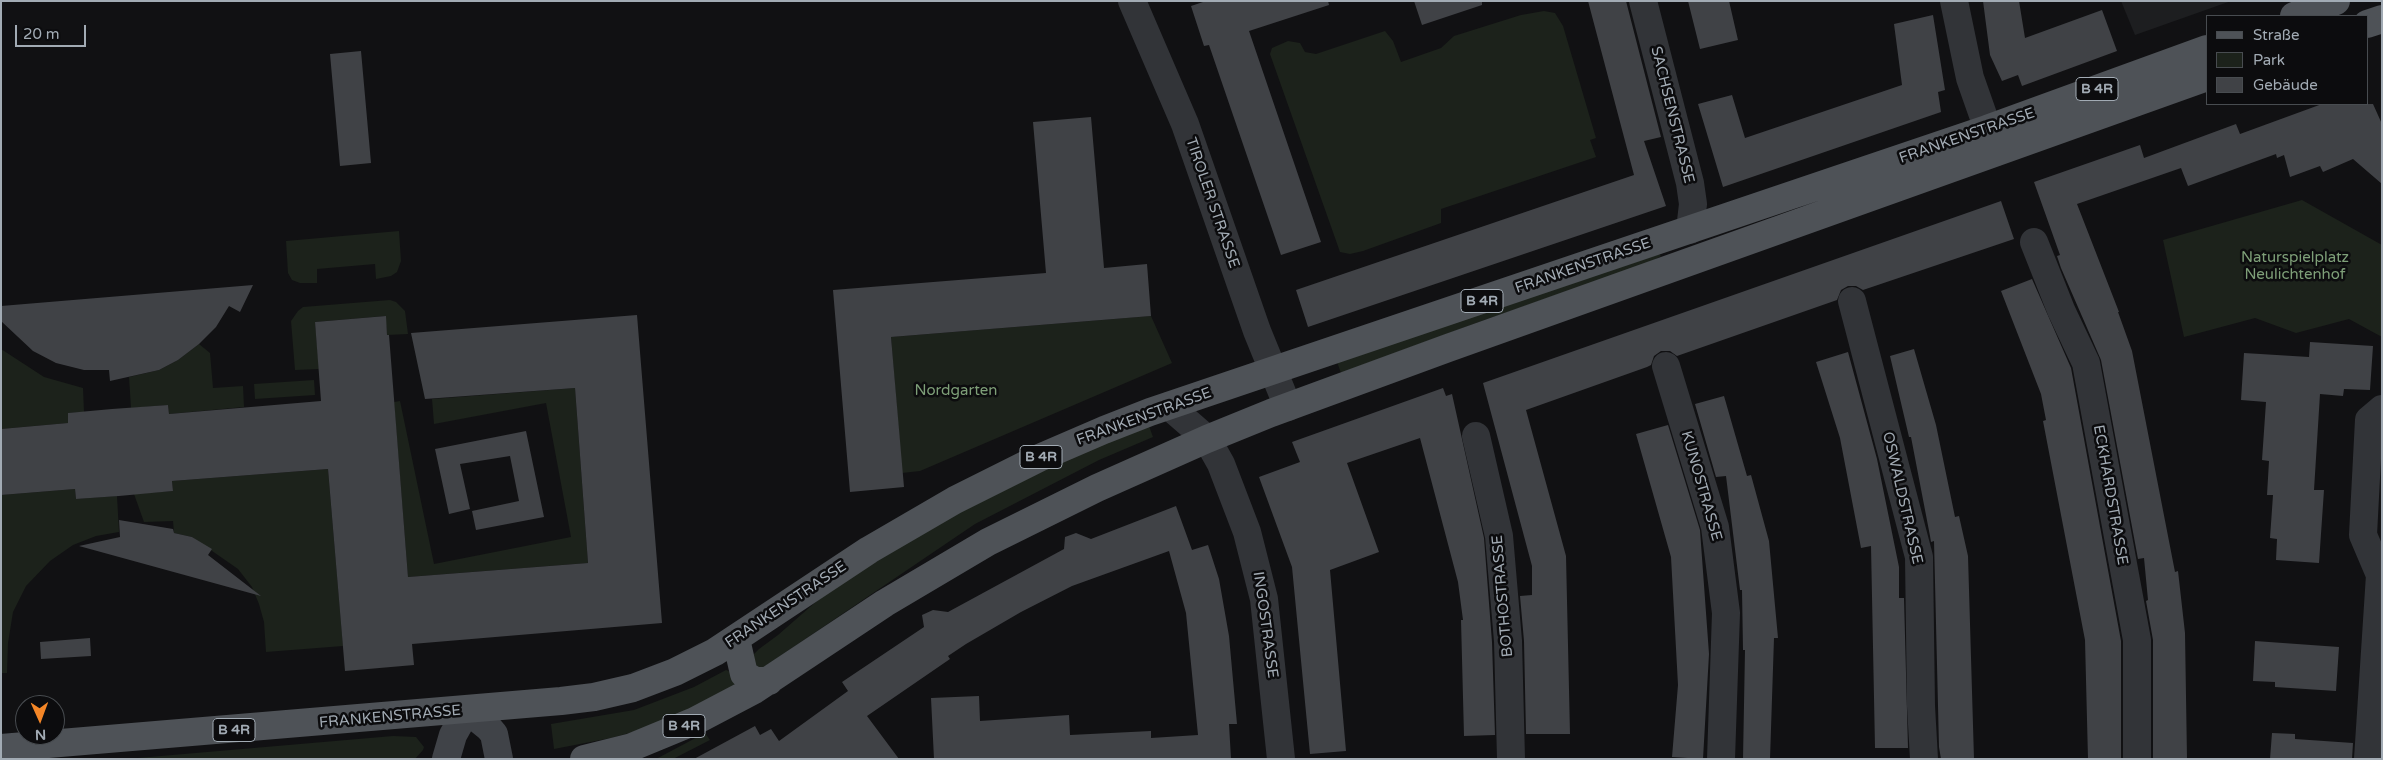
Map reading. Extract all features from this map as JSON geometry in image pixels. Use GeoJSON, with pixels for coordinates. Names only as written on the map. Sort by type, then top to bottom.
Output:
{"type":"FeatureCollection","features":[{"type":"Feature","properties":{"kind":"main road"},"geometry":{"type":"LineString","coordinates":[[2297,15],[2336,1]]}},
{"type":"Feature","properties":{"kind":"main road"},"geometry":{"type":"LineString","coordinates":[[2368,24],[2382,20]]}},
{"type":"Feature","properties":{"kind":"main road","name":"FRANKENSTRASSE"},"geometry":{"type":"LineString","coordinates":[[584,759],[626,748],[669,733],[724,707],[769,681],[885,603],[988,542],[1097,488],[1208,439],[1992,141],[2206,49]]}},
{"type":"Feature","properties":{"kind":"main road","name":"FRANKENSTRASSE"},"geometry":{"type":"LineString","coordinates":[[1,748],[467,710],[614,694],[674,672],[736,639],[869,550],[954,500],[1072,443],[1169,406],[1690,230],[2206,78]]}},
{"type":"Feature","properties":{"kind":"main road"},"geometry":{"type":"LineString","coordinates":[[736,639],[744,674],[755,681],[769,681]]}},
{"type":"Feature","properties":{"kind":"main road"},"geometry":{"type":"LineString","coordinates":[[446,759],[453,735],[467,710],[494,734],[499,759]]}},
{"type":"Feature","properties":{"kind":"street","name":"SACHSENSTRASSE"},"geometry":{"type":"LineString","coordinates":[[1644,1],[1690,183],[1693,204],[1690,230]]}},
{"type":"Feature","properties":{"kind":"street"},"geometry":{"type":"LineString","coordinates":[[1954,1],[1966,66],[1992,141]]}},
{"type":"Feature","properties":{"kind":"street","name":"TIROLER STRASSE"},"geometry":{"type":"LineString","coordinates":[[1135,2],[1185,124],[1257,331],[1288,407]]}},
{"type":"Feature","properties":{"kind":"street","name":"ECKHARDSTRASSE"},"geometry":{"type":"LineString","coordinates":[[2034,242],[2061,310],[2086,362],[2137,640],[2137,759]]}},
{"type":"Feature","properties":{"kind":"street","name":"OSWALDSTRASSE"},"geometry":{"type":"LineString","coordinates":[[1852,301],[1919,557],[1921,706],[1924,759]]}},
{"type":"Feature","properties":{"kind":"street","name":"KUNOSTRASSE"},"geometry":{"type":"LineString","coordinates":[[1666,366],[1716,527],[1726,613],[1720,759]]}},
{"type":"Feature","properties":{"kind":"street"},"geometry":{"type":"LineString","coordinates":[[1169,406],[1208,439]]}},
{"type":"Feature","properties":{"kind":"street"},"geometry":{"type":"LineString","coordinates":[[2368,759],[2380,575],[2363,535],[2369,420],[2382,409]]}},
{"type":"Feature","properties":{"kind":"street","name":"BOTHOSTRASSE"},"geometry":{"type":"LineString","coordinates":[[1476,436],[1499,536],[1508,641],[1511,759]]}},
{"type":"Feature","properties":{"kind":"street","name":"INGOSTRASSE"},"geometry":{"type":"LineString","coordinates":[[1208,439],[1235,498],[1259,575],[1264,599],[1282,759]]}},
{"type":"Feature","properties":{"kind":"shaded area"},"geometry":{"type":"Polygon","coordinates":[[[2121,1],[2231,1],[2135,35],[2121,1]]]}},
{"type":"Feature","properties":{"kind":"green space"},"geometry":{"type":"Polygon","coordinates":[[[1544,11],[1555,13],[1563,26],[1596,138],[1590,140],[1596,157],[1441,209],[1441,223],[1363,251],[1350,254],[1340,252],[1270,54],[1272,48],[1288,41],[1300,43],[1305,52],[1316,54],[1385,31],[1393,41],[1401,62],[1441,48],[1454,36],[1521,15],[1544,11]]]}},
{"type":"Feature","properties":{"kind":"green space","name":"Naturspielplatz Neulichtenhof"},"geometry":{"type":"Polygon","coordinates":[[[2302,200],[2382,245],[2382,337],[2349,319],[2296,333],[2255,318],[2184,337],[2163,240],[2302,200]]]}},
{"type":"Feature","properties":{"kind":"green space"},"geometry":{"type":"Polygon","coordinates":[[[399,231],[401,261],[397,272],[391,276],[376,279],[375,264],[317,269],[317,283],[300,283],[292,280],[288,273],[286,241],[399,231]]]}},
{"type":"Feature","properties":{"kind":"green space"},"geometry":{"type":"Polygon","coordinates":[[[1659,254],[1661,256],[1651,262],[1341,373],[1337,362],[1659,254]]]}},
{"type":"Feature","properties":{"kind":"green space"},"geometry":{"type":"Polygon","coordinates":[[[390,300],[396,302],[405,311],[408,334],[387,335],[385,316],[315,322],[319,369],[295,370],[291,321],[303,307],[390,300]]]}},
{"type":"Feature","properties":{"kind":"green space","name":"Nordgarten"},"geometry":{"type":"Polygon","coordinates":[[[1151,316],[1172,363],[920,471],[902,473],[891,337],[1151,316]]]}},
{"type":"Feature","properties":{"kind":"green space"},"geometry":{"type":"Polygon","coordinates":[[[199,344],[210,353],[213,388],[243,386],[244,407],[169,414],[168,405],[131,408],[129,377],[159,370],[178,360],[199,344]]]}},
{"type":"Feature","properties":{"kind":"green space"},"geometry":{"type":"Polygon","coordinates":[[[1,349],[44,377],[83,388],[84,412],[68,413],[68,423],[1,429],[1,349]]]}},
{"type":"Feature","properties":{"kind":"green space"},"geometry":{"type":"Polygon","coordinates":[[[314,380],[315,395],[255,399],[254,384],[314,380]]]}},
{"type":"Feature","properties":{"kind":"green space"},"geometry":{"type":"Polygon","coordinates":[[[575,388],[588,563],[408,577],[394,402],[400,401],[434,564],[571,537],[546,403],[434,424],[432,399],[575,388]]]}},
{"type":"Feature","properties":{"kind":"green space"},"geometry":{"type":"Polygon","coordinates":[[[1149,426],[1153,437],[1099,460],[975,524],[764,667],[758,667],[754,663],[754,654],[759,649],[818,600],[880,555],[1047,465],[1149,426]]]}},
{"type":"Feature","properties":{"kind":"green space"},"geometry":{"type":"Polygon","coordinates":[[[328,469],[343,646],[266,652],[264,622],[259,604],[252,587],[238,569],[192,537],[174,533],[173,521],[144,522],[134,494],[173,491],[172,481],[328,469]]]}},
{"type":"Feature","properties":{"kind":"green space"},"geometry":{"type":"Polygon","coordinates":[[[75,489],[76,499],[117,496],[119,532],[96,536],[73,545],[50,561],[26,586],[13,612],[8,643],[7,673],[1,673],[1,495],[75,489]]]}},
{"type":"Feature","properties":{"kind":"green space"},"geometry":{"type":"Polygon","coordinates":[[[726,670],[731,672],[735,685],[715,698],[644,729],[611,738],[554,749],[551,724],[634,710],[694,687],[726,670]]]}},
{"type":"Feature","properties":{"kind":"green space"},"geometry":{"type":"Polygon","coordinates":[[[705,733],[710,740],[673,759],[656,759],[705,733]]]}},
{"type":"Feature","properties":{"kind":"green space"},"geometry":{"type":"Polygon","coordinates":[[[393,736],[416,737],[424,747],[423,750],[415,759],[126,759],[393,736]]]}},
{"type":"Feature","properties":{"kind":"building"},"geometry":{"type":"Polygon","coordinates":[[[1206,1],[1328,1],[1329,5],[1249,31],[1321,242],[1281,255],[1209,45],[1204,46],[1191,6],[1206,1]]]}},
{"type":"Feature","properties":{"kind":"building"},"geometry":{"type":"Polygon","coordinates":[[[1414,1],[1482,1],[1482,5],[1422,25],[1414,1]]]}},
{"type":"Feature","properties":{"kind":"building"},"geometry":{"type":"Polygon","coordinates":[[[1588,1],[1626,1],[1661,137],[1644,141],[1666,206],[1308,327],[1296,290],[1634,175],[1588,1]]]}},
{"type":"Feature","properties":{"kind":"building"},"geometry":{"type":"Polygon","coordinates":[[[1688,1],[1729,1],[1738,40],[1700,49],[1688,1]]]}},
{"type":"Feature","properties":{"kind":"building"},"geometry":{"type":"Polygon","coordinates":[[[1983,1],[2019,1],[2025,38],[2102,10],[2117,51],[2022,86],[2018,75],[2002,81],[1990,55],[1983,1]]]}},
{"type":"Feature","properties":{"kind":"building"},"geometry":{"type":"Polygon","coordinates":[[[1933,15],[1945,90],[1938,92],[1941,112],[1723,187],[1698,104],[1732,95],[1745,138],[1902,85],[1894,24],[1933,15]]]}},
{"type":"Feature","properties":{"kind":"building"},"geometry":{"type":"Polygon","coordinates":[[[361,51],[371,163],[340,166],[330,54],[361,51]]]}},
{"type":"Feature","properties":{"kind":"building"},"geometry":{"type":"Polygon","coordinates":[[[2373,104],[2382,124],[2382,184],[2353,159],[2323,172],[2320,166],[2290,177],[2284,155],[2277,158],[2276,154],[2188,186],[2181,168],[2077,204],[2132,351],[2175,572],[2178,571],[2185,633],[2187,759],[2153,759],[2153,640],[2146,601],[2148,600],[2144,558],[2138,559],[2101,360],[2061,268],[2057,256],[2060,255],[2034,182],[2140,145],[2144,158],[2236,124],[2240,134],[2319,105],[2373,104]]]}},
{"type":"Feature","properties":{"kind":"building"},"geometry":{"type":"Polygon","coordinates":[[[1091,117],[1104,268],[1147,264],[1151,316],[891,337],[904,487],[850,492],[833,290],[1046,273],[1033,122],[1091,117]]]}},
{"type":"Feature","properties":{"kind":"building"},"geometry":{"type":"Polygon","coordinates":[[[2001,201],[2014,239],[1863,290],[1856,286],[1848,286],[1841,290],[1837,300],[1677,356],[1670,351],[1661,351],[1654,356],[1651,365],[1647,367],[1526,410],[1566,556],[1570,734],[1526,734],[1524,641],[1520,596],[1532,595],[1532,566],[1483,383],[2001,201]]]}},
{"type":"Feature","properties":{"kind":"building"},"geometry":{"type":"Polygon","coordinates":[[[2032,279],[2071,368],[2121,641],[2121,759],[2088,759],[2085,640],[2043,421],[2046,420],[2041,394],[2001,291],[2032,279]]]}},
{"type":"Feature","properties":{"kind":"building"},"geometry":{"type":"Polygon","coordinates":[[[253,285],[240,312],[229,306],[216,327],[199,344],[178,360],[159,370],[110,381],[109,370],[84,370],[56,363],[33,351],[1,321],[1,306],[253,285]]]}},
{"type":"Feature","properties":{"kind":"building"},"geometry":{"type":"Polygon","coordinates":[[[637,315],[662,623],[412,644],[414,665],[345,671],[328,469],[172,481],[173,491],[119,496],[76,499],[75,489],[1,495],[1,429],[68,423],[68,413],[112,409],[168,405],[169,414],[321,401],[315,322],[386,316],[408,577],[588,563],[575,388],[425,399],[411,333],[637,315]]]}},
{"type":"Feature","properties":{"kind":"building"},"geometry":{"type":"Polygon","coordinates":[[[2310,342],[2373,346],[2370,390],[2344,389],[2343,396],[2320,394],[2314,490],[2324,490],[2319,563],[2276,560],[2277,539],[2270,538],[2273,495],[2267,495],[2269,461],[2262,460],[2266,402],[2241,400],[2244,353],[2309,357],[2310,342]]]}},
{"type":"Feature","properties":{"kind":"building"},"geometry":{"type":"Polygon","coordinates":[[[1914,349],[1936,425],[1955,517],[1959,516],[1968,556],[1974,759],[1941,759],[1939,747],[1934,541],[1931,542],[1911,437],[1909,437],[1890,356],[1914,349]]]}},
{"type":"Feature","properties":{"kind":"building"},"geometry":{"type":"Polygon","coordinates":[[[1848,352],[1877,459],[1899,567],[1899,598],[1904,598],[1908,748],[1875,748],[1871,546],[1861,548],[1840,438],[1816,362],[1848,352]]]}},
{"type":"Feature","properties":{"kind":"building"},"geometry":{"type":"Polygon","coordinates":[[[1443,388],[1446,396],[1452,394],[1484,538],[1492,642],[1495,735],[1464,736],[1461,620],[1463,620],[1458,582],[1420,438],[1347,463],[1379,552],[1330,570],[1346,751],[1310,754],[1292,567],[1259,477],[1300,462],[1292,442],[1443,388]]]}},
{"type":"Feature","properties":{"kind":"building"},"geometry":{"type":"Polygon","coordinates":[[[1724,396],[1747,476],[1751,475],[1769,541],[1778,638],[1774,638],[1770,759],[1743,759],[1745,650],[1743,650],[1742,590],[1740,590],[1726,476],[1716,477],[1695,404],[1724,396]]]}},
{"type":"Feature","properties":{"kind":"building"},"geometry":{"type":"Polygon","coordinates":[[[1668,425],[1700,530],[1709,654],[1703,759],[1672,757],[1678,685],[1671,557],[1636,434],[1668,425]]]}},
{"type":"Feature","properties":{"kind":"building"},"geometry":{"type":"Polygon","coordinates":[[[526,431],[544,517],[476,530],[472,511],[519,501],[510,456],[460,464],[470,509],[449,514],[435,449],[526,431]]]}},
{"type":"Feature","properties":{"kind":"building"},"geometry":{"type":"Polygon","coordinates":[[[1176,506],[1192,550],[1208,545],[1219,579],[1229,636],[1237,724],[1229,724],[1231,759],[934,759],[931,698],[979,696],[980,721],[1069,715],[1070,735],[1151,731],[1151,738],[1198,735],[1186,613],[1169,551],[1072,586],[1021,612],[948,656],[950,659],[867,716],[899,759],[694,759],[755,726],[760,735],[771,729],[779,741],[848,691],[842,682],[924,627],[922,615],[933,610],[948,612],[1064,549],[1065,537],[1076,533],[1091,539],[1176,506]]]}},
{"type":"Feature","properties":{"kind":"building"},"geometry":{"type":"Polygon","coordinates":[[[119,520],[173,529],[174,533],[192,537],[212,549],[208,555],[261,596],[79,546],[120,537],[119,520]]]}},
{"type":"Feature","properties":{"kind":"building"},"geometry":{"type":"Polygon","coordinates":[[[90,638],[91,656],[41,659],[40,642],[90,638]]]}},
{"type":"Feature","properties":{"kind":"building"},"geometry":{"type":"Polygon","coordinates":[[[2255,641],[2339,647],[2336,691],[2275,687],[2275,682],[2253,681],[2255,641]]]}},
{"type":"Feature","properties":{"kind":"building"},"geometry":{"type":"Polygon","coordinates":[[[2272,733],[2295,734],[2295,739],[2353,743],[2352,759],[2270,759],[2272,733]]]}}]}
